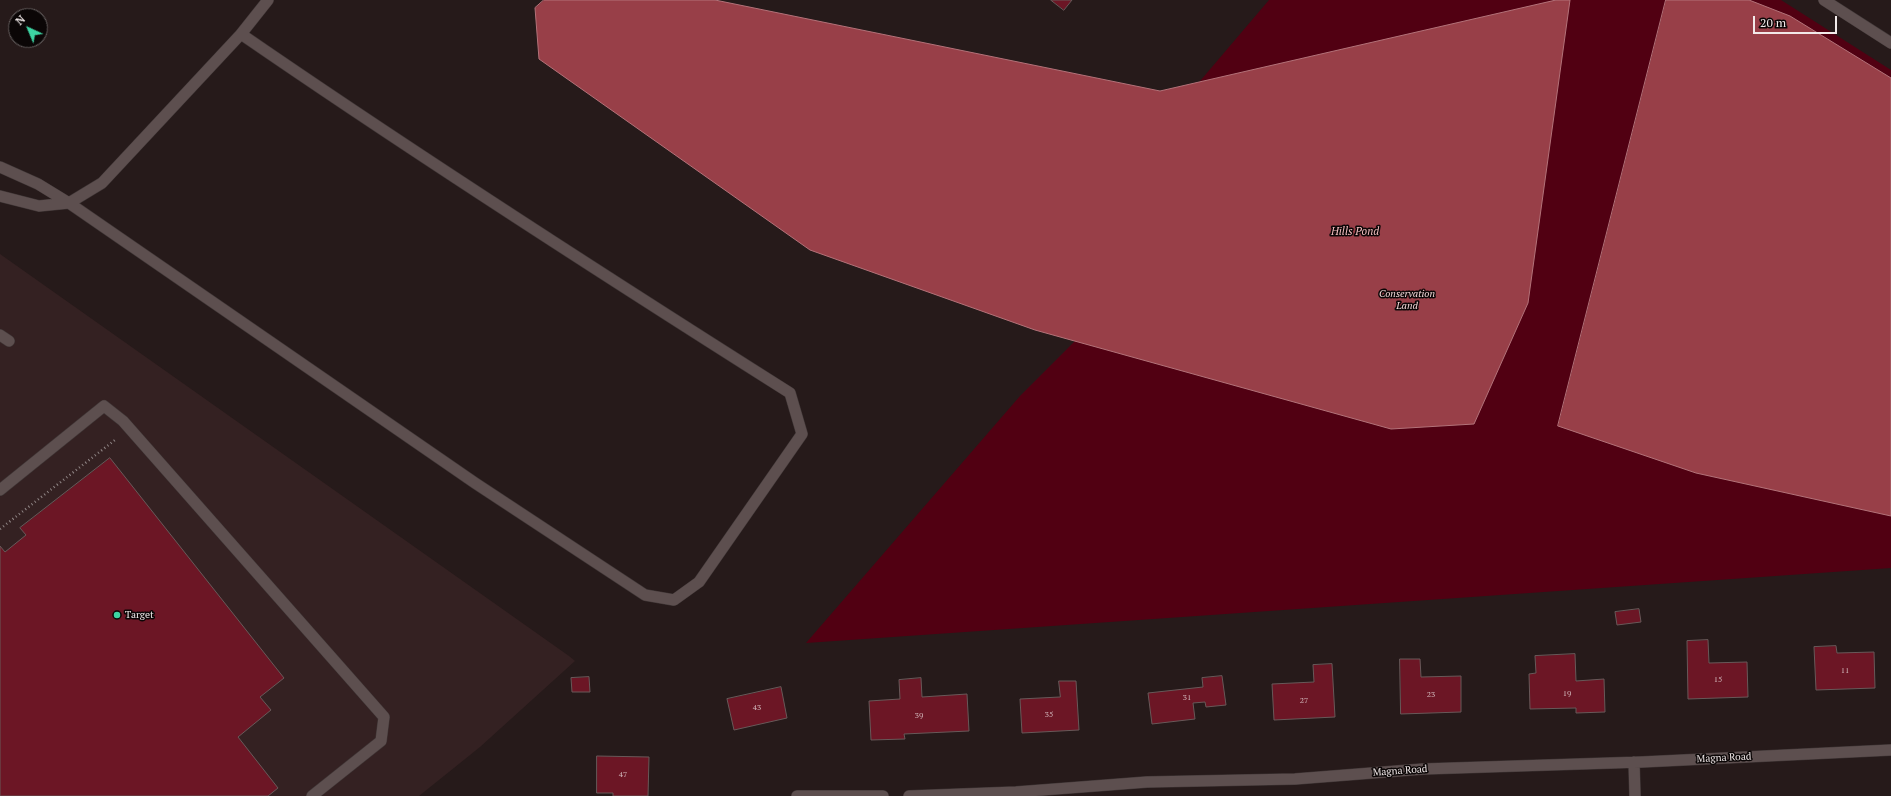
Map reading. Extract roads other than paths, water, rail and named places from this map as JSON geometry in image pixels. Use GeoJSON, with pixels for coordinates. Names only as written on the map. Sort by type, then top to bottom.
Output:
{"type":"FeatureCollection","features":[{"type":"Feature","properties":{"kind":"street"},"geometry":{"type":"LineString","coordinates":[[0,196],[39,206],[69,203],[102,183],[241,34],[268,0]]}},
{"type":"Feature","properties":{"kind":"street"},"geometry":{"type":"LineString","coordinates":[[1824,0],[1891,43]]}},
{"type":"Feature","properties":{"kind":"street"},"geometry":{"type":"LineString","coordinates":[[0,167],[38,184],[69,203],[475,483],[645,595],[674,600],[699,582],[802,434],[790,393],[600,273],[335,99],[241,34]]}},
{"type":"Feature","properties":{"kind":"street"},"geometry":{"type":"LineString","coordinates":[[0,490],[104,406],[123,421],[384,717],[381,741],[312,796]]}},
{"type":"Feature","properties":{"kind":"street","name":"Magna Road"},"geometry":{"type":"LineString","coordinates":[[909,796],[1022,794],[1147,782],[1295,778],[1423,769],[1634,762],[1891,750]]}},
{"type":"Feature","properties":{"kind":"street"},"geometry":{"type":"LineString","coordinates":[[1634,762],[1635,796]]}},
{"type":"Feature","properties":{"kind":"street"},"geometry":{"type":"LineString","coordinates":[[797,796],[883,796]]}},
{"type":"Feature","properties":{"kind":"water","name":"Hills Pond"},"geometry":{"type":"Polygon","coordinates":[[[544,0],[715,0],[1160,91],[1556,0],[1570,0],[1528,303],[1474,424],[1391,429],[1035,330],[810,250],[539,59],[535,8],[544,0]]]}},
{"type":"Feature","properties":{"kind":"water"},"geometry":{"type":"Polygon","coordinates":[[[1666,0],[1749,0],[1790,16],[1891,78],[1891,516],[1696,473],[1558,426],[1666,0]]]}},
{"type":"Feature","properties":{"kind":"place","name":"Target"},"geometry":{"type":"Point","coordinates":[117,615]}},
{"type":"Feature","properties":{"kind":"park label","name":"Conservation Land"},"geometry":{"type":"Point","coordinates":[1407,300]}}]}
